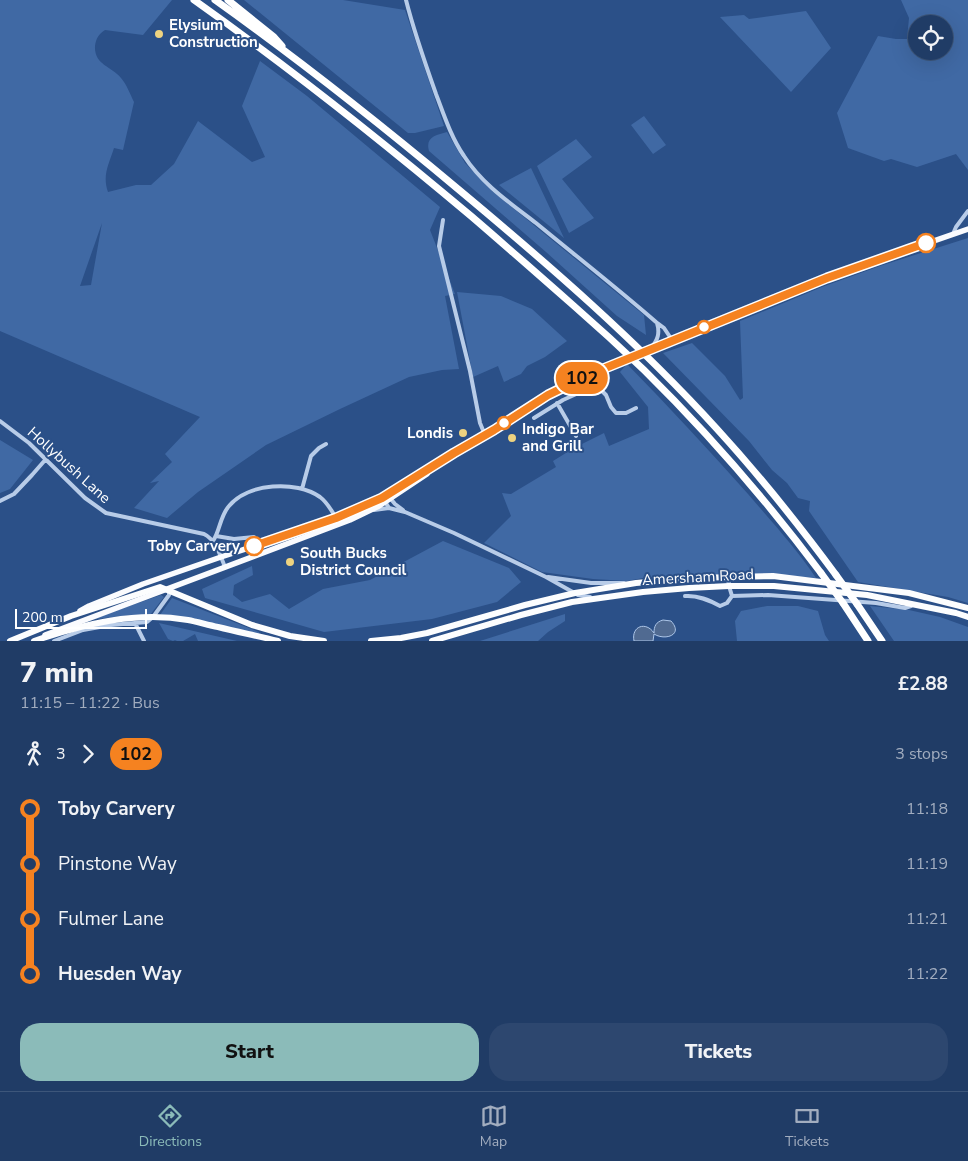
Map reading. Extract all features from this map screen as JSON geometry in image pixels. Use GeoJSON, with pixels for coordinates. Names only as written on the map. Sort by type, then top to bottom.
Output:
{"type":"FeatureCollection","features":[{"type":"Feature","properties":{"kind":"highway"},"geometry":{"type":"LineString","coordinates":[[194,0],[292,72],[386,146],[493,235],[615,343],[665,391],[776,516],[821,573],[868,641]]}},
{"type":"Feature","properties":{"kind":"highway"},"geometry":{"type":"LineString","coordinates":[[215,0],[397,138],[500,224],[651,361],[712,423],[760,478],[836,575],[882,641]]}},
{"type":"Feature","properties":{"kind":"highway"},"geometry":{"type":"LineString","coordinates":[[228,0],[274,37],[296,60]]}},
{"type":"Feature","properties":{"kind":"highway"},"geometry":{"type":"LineString","coordinates":[[371,641],[427,633],[575,593],[636,583],[691,578],[773,576],[909,594],[968,608]]}},
{"type":"Feature","properties":{"kind":"highway","name":"Amersham Road"},"geometry":{"type":"LineString","coordinates":[[432,641],[572,602],[652,591],[729,586],[774,586],[867,595],[968,617]]}},
{"type":"Feature","properties":{"kind":"highway"},"geometry":{"type":"LineString","coordinates":[[10,641],[71,616],[157,587],[252,626],[290,636],[324,641]]}},
{"type":"Feature","properties":{"kind":"highway"},"geometry":{"type":"LineString","coordinates":[[33,641],[101,622],[153,617],[188,620],[278,641]]}},
{"type":"Feature","properties":{"kind":"main road"},"geometry":{"type":"LineString","coordinates":[[33,641],[57,630],[339,525],[370,511],[386,498],[454,453],[558,390],[593,373],[827,278],[968,229]]}},
{"type":"Feature","properties":{"kind":"main road"},"geometry":{"type":"LineString","coordinates":[[71,616],[89,606],[143,584],[291,534],[386,498]]}},
{"type":"Feature","properties":{"kind":"main road"},"geometry":{"type":"LineString","coordinates":[[291,534],[297,541]]}},
{"type":"Feature","properties":{"kind":"street"},"geometry":{"type":"LineString","coordinates":[[406,0],[419,48],[444,115],[463,156],[498,193],[664,328],[672,340]]}},
{"type":"Feature","properties":{"kind":"street"},"geometry":{"type":"LineString","coordinates":[[953,234],[968,211]]}},
{"type":"Feature","properties":{"kind":"street"},"geometry":{"type":"LineString","coordinates":[[444,220],[439,246],[470,371],[480,423],[485,435]]}},
{"type":"Feature","properties":{"kind":"street"},"geometry":{"type":"LineString","coordinates":[[649,350],[658,337],[656,322]]}},
{"type":"Feature","properties":{"kind":"street"},"geometry":{"type":"LineString","coordinates":[[593,373],[600,389],[606,395],[616,413],[626,413],[636,408]]}},
{"type":"Feature","properties":{"kind":"street"},"geometry":{"type":"LineString","coordinates":[[558,390],[564,400]]}},
{"type":"Feature","properties":{"kind":"street"},"geometry":{"type":"LineString","coordinates":[[534,418],[585,390]]}},
{"type":"Feature","properties":{"kind":"street"},"geometry":{"type":"LineString","coordinates":[[557,404],[576,436]]}},
{"type":"Feature","properties":{"kind":"street","name":"Hollybush Lane"},"geometry":{"type":"LineString","coordinates":[[0,421],[29,443],[85,498],[106,513],[200,533],[208,536],[213,541]]}},
{"type":"Feature","properties":{"kind":"street"},"geometry":{"type":"LineString","coordinates":[[302,488],[311,456],[326,444]]}},
{"type":"Feature","properties":{"kind":"street"},"geometry":{"type":"LineString","coordinates":[[0,501],[14,494],[46,460]]}},
{"type":"Feature","properties":{"kind":"street"},"geometry":{"type":"LineString","coordinates":[[225,567],[213,541],[222,519],[229,506],[241,495],[260,488],[283,486],[302,488],[318,496],[329,505],[339,525]]}},
{"type":"Feature","properties":{"kind":"street"},"geometry":{"type":"LineString","coordinates":[[386,498],[389,508]]}},
{"type":"Feature","properties":{"kind":"street"},"geometry":{"type":"LineString","coordinates":[[386,498],[405,512]]}},
{"type":"Feature","properties":{"kind":"street"},"geometry":{"type":"LineString","coordinates":[[370,511],[389,508],[405,512],[454,533],[575,593],[585,597],[600,598]]}},
{"type":"Feature","properties":{"kind":"street"},"geometry":{"type":"LineString","coordinates":[[216,536],[234,539],[254,537]]}},
{"type":"Feature","properties":{"kind":"street"},"geometry":{"type":"LineString","coordinates":[[728,576],[732,596]]}},
{"type":"Feature","properties":{"kind":"street"},"geometry":{"type":"LineString","coordinates":[[546,577],[591,583],[636,583]]}},
{"type":"Feature","properties":{"kind":"street"},"geometry":{"type":"LineString","coordinates":[[54,641],[83,630],[147,622],[169,595],[168,590]]}},
{"type":"Feature","properties":{"kind":"street"},"geometry":{"type":"LineString","coordinates":[[732,596],[768,595],[876,603],[905,608],[915,605]]}},
{"type":"Feature","properties":{"kind":"street"},"geometry":{"type":"LineString","coordinates":[[686,596],[698,597],[720,606],[727,603],[732,596]]}},
{"type":"Feature","properties":{"kind":"street"},"geometry":{"type":"LineString","coordinates":[[135,623],[144,641]]}},
{"type":"Feature","properties":{"kind":"shaded area"},"geometry":{"type":"Polygon","coordinates":[[[0,0],[172,0],[143,35],[105,30],[96,41],[95,52],[97,57],[121,78],[134,102],[123,150],[114,148],[108,164],[106,186],[108,192],[136,185],[151,185],[174,164],[198,121],[252,162],[265,157],[242,106],[260,61],[307,96],[440,207],[430,230],[455,294],[445,296],[459,369],[442,370],[409,377],[266,445],[198,492],[167,518],[134,508],[159,481],[150,483],[172,462],[165,454],[200,417],[0,331],[0,0]],[[102,223],[80,286],[91,285],[102,223]]]}},
{"type":"Feature","properties":{"kind":"shaded area"},"geometry":{"type":"Polygon","coordinates":[[[244,0],[343,0],[405,10],[444,126],[408,133],[244,0]]]}},
{"type":"Feature","properties":{"kind":"shaded area"},"geometry":{"type":"Polygon","coordinates":[[[901,0],[968,0],[968,170],[956,154],[917,167],[891,159],[884,161],[848,148],[837,113],[878,36],[907,39],[908,28],[908,60],[953,60],[953,15],[908,16],[901,0]]]}},
{"type":"Feature","properties":{"kind":"shaded area"},"geometry":{"type":"Polygon","coordinates":[[[806,11],[831,48],[791,92],[720,17],[744,15],[749,19],[806,11]]]}},
{"type":"Feature","properties":{"kind":"shaded area"},"geometry":{"type":"Polygon","coordinates":[[[644,116],[666,145],[653,154],[631,125],[644,116]]]}},
{"type":"Feature","properties":{"kind":"shaded area"},"geometry":{"type":"Polygon","coordinates":[[[447,132],[465,163],[492,191],[644,315],[646,335],[617,316],[429,151],[428,146],[432,137],[447,132]]]}},
{"type":"Feature","properties":{"kind":"shaded area"},"geometry":{"type":"Polygon","coordinates":[[[576,139],[592,157],[562,179],[594,218],[569,233],[537,166],[576,139]]]}},
{"type":"Feature","properties":{"kind":"shaded area"},"geometry":{"type":"Polygon","coordinates":[[[531,168],[564,238],[499,185],[531,168]]]}},
{"type":"Feature","properties":{"kind":"shaded area"},"geometry":{"type":"Polygon","coordinates":[[[968,238],[968,603],[948,597],[858,582],[809,511],[810,501],[798,498],[749,441],[663,353],[692,343],[725,376],[740,400],[743,398],[740,321],[822,287],[968,238]]]}},
{"type":"Feature","properties":{"kind":"shaded area"},"geometry":{"type":"Polygon","coordinates":[[[457,292],[501,296],[532,309],[567,341],[545,357],[527,366],[521,374],[504,382],[498,366],[473,377],[457,292]]]}},
{"type":"Feature","properties":{"kind":"shaded area"},"geometry":{"type":"Polygon","coordinates":[[[627,364],[748,494],[792,545],[816,578],[722,574],[643,578],[627,581],[593,579],[542,572],[484,543],[511,516],[502,493],[511,494],[556,467],[553,461],[604,433],[609,446],[649,429],[648,407],[620,372],[627,364]]]}},
{"type":"Feature","properties":{"kind":"shaded area"},"geometry":{"type":"Polygon","coordinates":[[[0,440],[33,460],[10,489],[0,493],[0,440]]]}},
{"type":"Feature","properties":{"kind":"shaded area"},"geometry":{"type":"Polygon","coordinates":[[[443,541],[509,568],[521,582],[497,602],[432,619],[324,632],[205,598],[202,589],[252,566],[253,575],[234,585],[233,595],[242,602],[270,594],[289,609],[323,589],[370,580],[443,541]]]}},
{"type":"Feature","properties":{"kind":"shaded area"},"geometry":{"type":"Polygon","coordinates":[[[161,595],[164,597],[150,615],[95,618],[161,595]]]}},
{"type":"Feature","properties":{"kind":"shaded area"},"geometry":{"type":"Polygon","coordinates":[[[172,598],[259,632],[260,635],[160,615],[172,598]]]}},
{"type":"Feature","properties":{"kind":"shaded area"},"geometry":{"type":"Polygon","coordinates":[[[767,606],[798,606],[818,611],[825,635],[829,641],[737,641],[735,621],[741,611],[767,606]]]}},
{"type":"Feature","properties":{"kind":"shaded area"},"geometry":{"type":"Polygon","coordinates":[[[870,606],[909,610],[940,617],[968,627],[968,641],[894,641],[870,606]]]}},
{"type":"Feature","properties":{"kind":"shaded area"},"geometry":{"type":"Polygon","coordinates":[[[565,614],[565,621],[538,641],[480,641],[565,614]]]}},
{"type":"Feature","properties":{"kind":"shaded area"},"geometry":{"type":"Polygon","coordinates":[[[663,620],[671,621],[674,626],[675,630],[672,635],[663,637],[654,634],[653,641],[634,641],[637,629],[643,626],[651,629],[654,633],[656,625],[663,620]]]}},
{"type":"Feature","properties":{"kind":"shaded area"},"geometry":{"type":"Polygon","coordinates":[[[159,623],[237,641],[198,641],[195,634],[183,641],[173,641],[168,639],[159,623]]]}},
{"type":"Feature","properties":{"kind":"bus line","name":"102"},"geometry":{"type":"LineString","coordinates":[[254,546],[336,518],[382,498],[548,395],[593,373],[754,306],[926,243]]}},
{"type":"Feature","properties":{"kind":"place","name":"Elysium Construction"},"geometry":{"type":"Point","coordinates":[159,34]}},
{"type":"Feature","properties":{"kind":"place","name":"Londis"},"geometry":{"type":"Point","coordinates":[463,433]}},
{"type":"Feature","properties":{"kind":"place","name":"Indigo Bar and Grill"},"geometry":{"type":"Point","coordinates":[512,438]}},
{"type":"Feature","properties":{"kind":"place","name":"Toby Carvery"},"geometry":{"type":"Point","coordinates":[254,546]}},
{"type":"Feature","properties":{"kind":"place","name":"South Bucks District Council"},"geometry":{"type":"Point","coordinates":[290,562]}}]}
